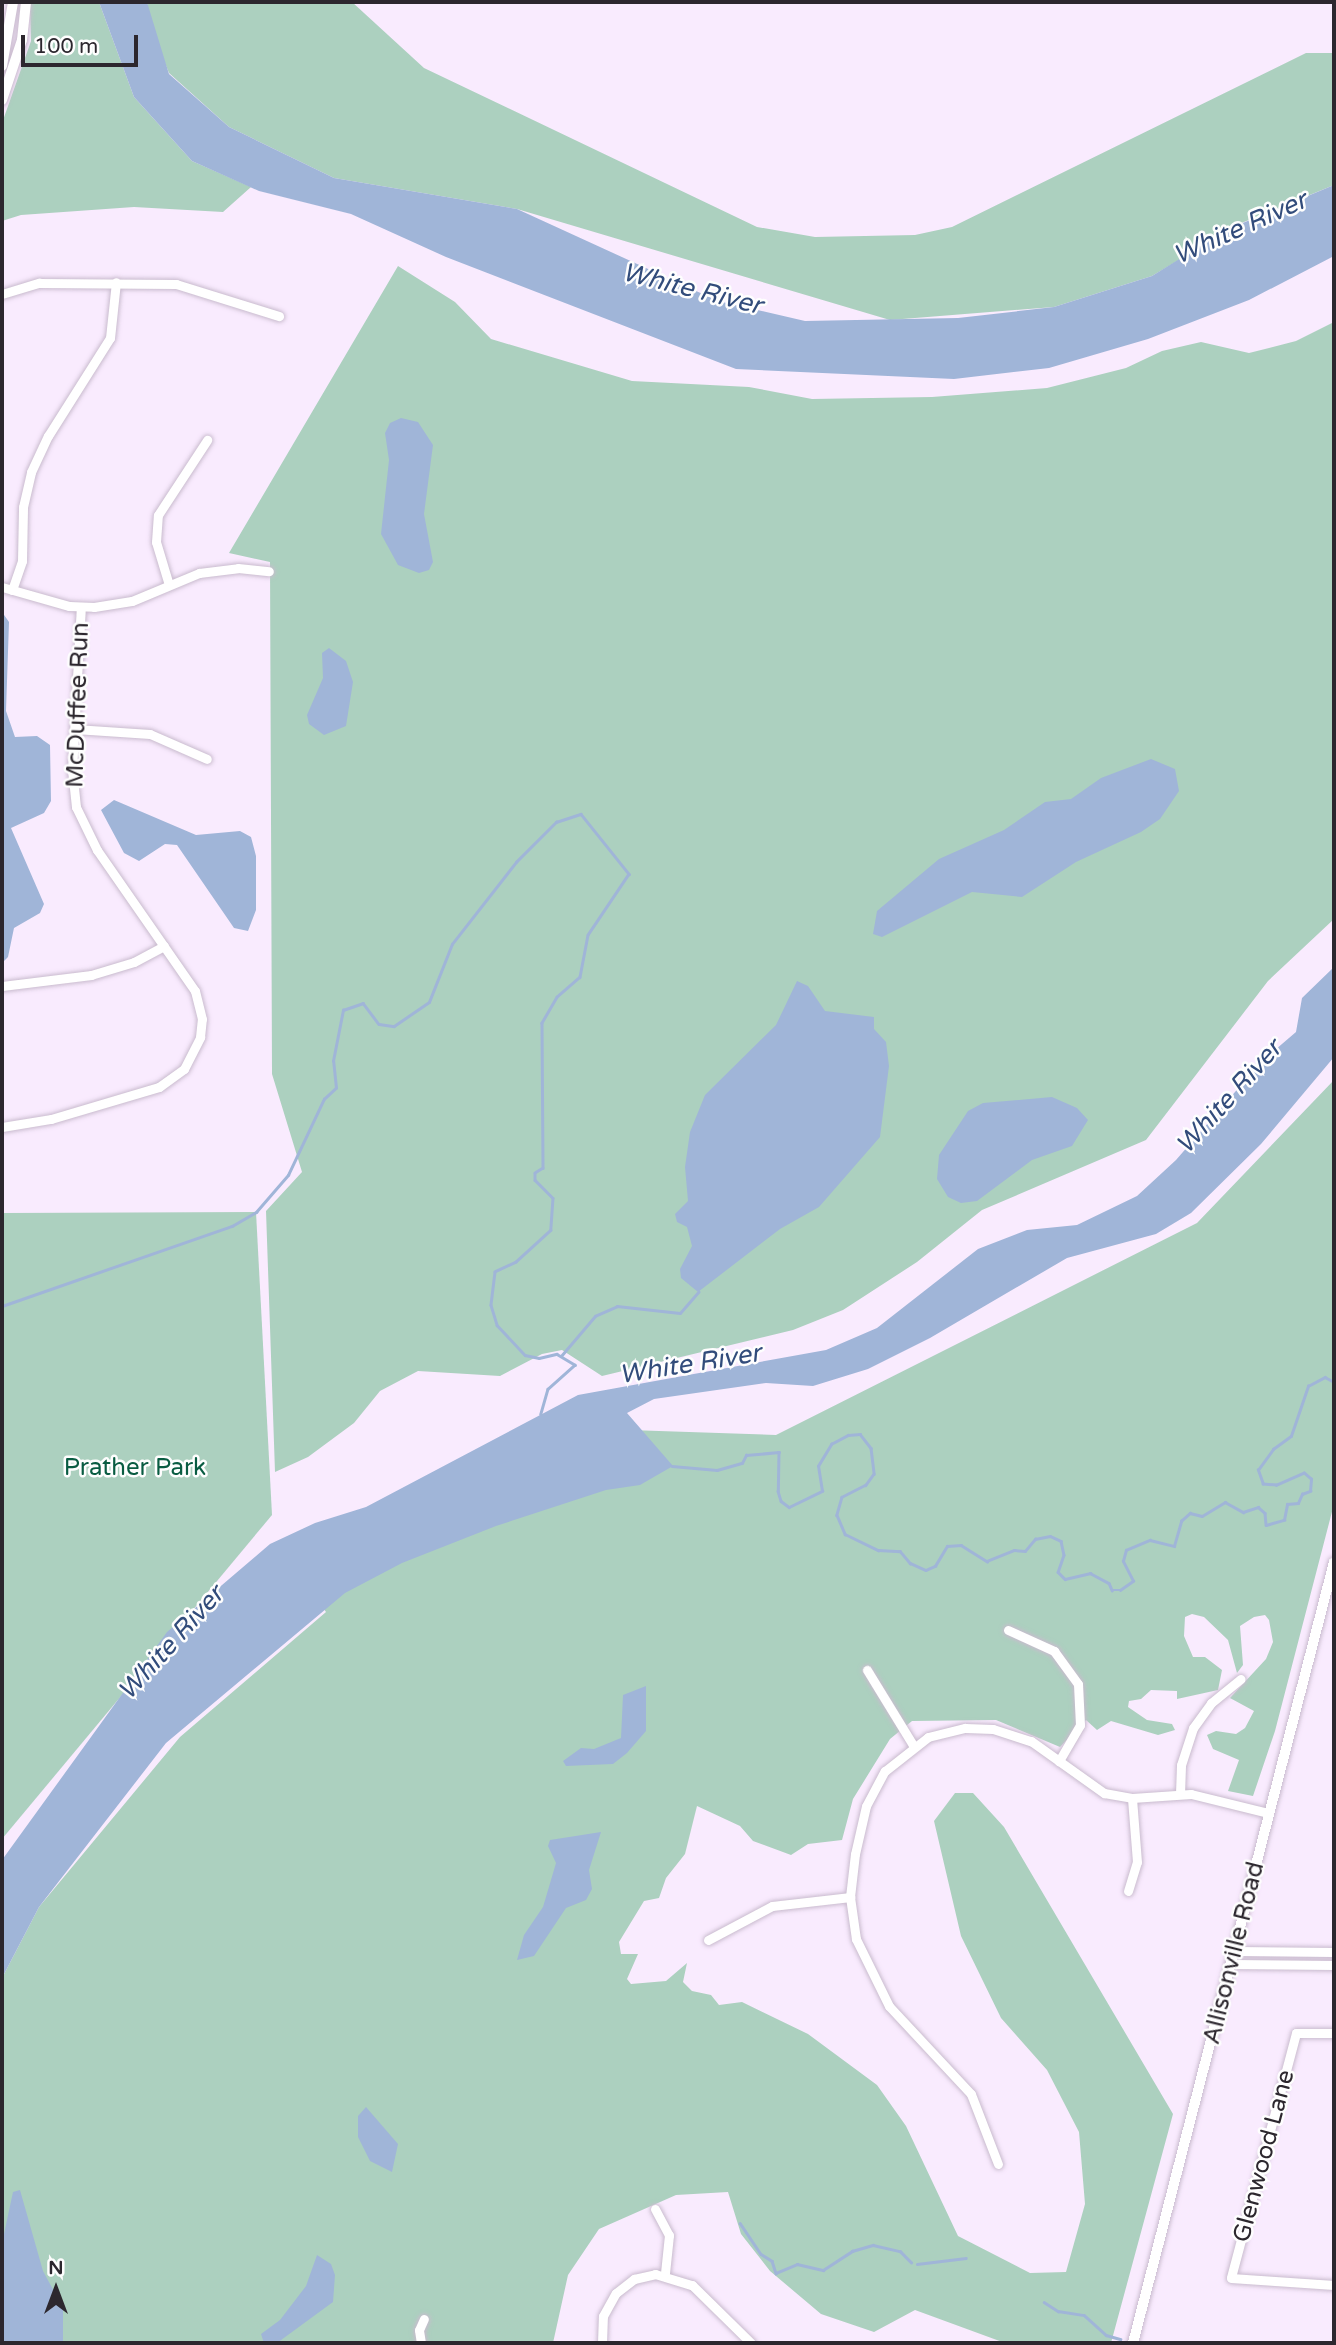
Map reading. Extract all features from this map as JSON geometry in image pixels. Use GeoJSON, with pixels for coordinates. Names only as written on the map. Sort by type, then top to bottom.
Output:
{"type":"FeatureCollection","features":[{"type":"Feature","properties":{"kind":"main road"},"geometry":{"type":"LineString","coordinates":[[2,66],[13,2]]}},
{"type":"Feature","properties":{"kind":"main road"},"geometry":{"type":"LineString","coordinates":[[2,100],[20,51],[26,2]]}},
{"type":"Feature","properties":{"kind":"main road","name":"Allisonville Road"},"geometry":{"type":"LineString","coordinates":[[1133,2343],[1334,1562]]}},
{"type":"Feature","properties":{"kind":"street"},"geometry":{"type":"LineString","coordinates":[[12,590],[22,561],[23,507],[31,472],[48,436],[110,338],[116,282]]}},
{"type":"Feature","properties":{"kind":"street"},"geometry":{"type":"LineString","coordinates":[[2,294],[38,283],[176,284],[279,316]]}},
{"type":"Feature","properties":{"kind":"street"},"geometry":{"type":"LineString","coordinates":[[169,585],[156,542],[158,515],[208,440]]}},
{"type":"Feature","properties":{"kind":"street"},"geometry":{"type":"LineString","coordinates":[[2,586],[81,607],[132,601],[209,572],[269,571]]}},
{"type":"Feature","properties":{"kind":"street","name":"McDuffee Run"},"geometry":{"type":"LineString","coordinates":[[2,1126],[51,1119],[149,1090],[184,1069],[200,1037],[200,1009],[190,983],[81,820],[73,791],[81,607]]}},
{"type":"Feature","properties":{"kind":"street"},"geometry":{"type":"LineString","coordinates":[[75,729],[150,734],[207,759]]}},
{"type":"Feature","properties":{"kind":"street"},"geometry":{"type":"LineString","coordinates":[[2,986],[91,975],[134,962],[164,946]]}},
{"type":"Feature","properties":{"kind":"street"},"geometry":{"type":"LineString","coordinates":[[1008,1630],[1054,1651],[1078,1684],[1080,1725],[1059,1761]]}},
{"type":"Feature","properties":{"kind":"street"},"geometry":{"type":"LineString","coordinates":[[867,1670],[914,1745]]}},
{"type":"Feature","properties":{"kind":"street"},"geometry":{"type":"LineString","coordinates":[[1180,1794],[1181,1765],[1193,1728],[1210,1703],[1241,1679]]}},
{"type":"Feature","properties":{"kind":"street"},"geometry":{"type":"LineString","coordinates":[[998,2164],[971,2094],[876,1987],[856,1939],[850,1897],[866,1806],[885,1771],[914,1745],[953,1730],[993,1729],[1031,1741],[1104,1793],[1132,1798],[1180,1794],[1268,1813]]}},
{"type":"Feature","properties":{"kind":"street"},"geometry":{"type":"LineString","coordinates":[[1128,1891],[1137,1862],[1132,1798]]}},
{"type":"Feature","properties":{"kind":"street"},"geometry":{"type":"LineString","coordinates":[[708,1940],[772,1906],[850,1897]]}},
{"type":"Feature","properties":{"kind":"street"},"geometry":{"type":"LineString","coordinates":[[1236,1951],[1334,1952]]}},
{"type":"Feature","properties":{"kind":"street"},"geometry":{"type":"LineString","coordinates":[[1232,1964],[1334,1965]]}},
{"type":"Feature","properties":{"kind":"street","name":"Glenwood Lane"},"geometry":{"type":"LineString","coordinates":[[1334,2034],[1296,2033],[1231,2278],[1334,2285]]}},
{"type":"Feature","properties":{"kind":"street"},"geometry":{"type":"LineString","coordinates":[[655,2209],[668,2225],[665,2274]]}},
{"type":"Feature","properties":{"kind":"street"},"geometry":{"type":"LineString","coordinates":[[601,2343],[603,2316],[616,2293],[638,2277],[665,2274],[692,2285],[751,2343]]}},
{"type":"Feature","properties":{"kind":"street"},"geometry":{"type":"LineString","coordinates":[[421,2343],[419,2330],[424,2319]]}},
{"type":"Feature","properties":{"kind":"green space"},"geometry":{"type":"Polygon","coordinates":[[[30,2],[99,2],[134,97],[192,161],[251,187],[223,212],[134,207],[21,215],[2,221],[2,123],[31,41],[30,2]]]}},
{"type":"Feature","properties":{"kind":"green space"},"geometry":{"type":"Polygon","coordinates":[[[147,2],[352,2],[424,68],[757,227],[815,237],[915,235],[952,227],[1306,53],[1334,53],[1334,185],[1239,224],[1152,276],[1054,307],[890,320],[517,209],[334,178],[229,127],[169,73],[151,28],[147,2]]]}},
{"type":"Feature","properties":{"kind":"green space"},"geometry":{"type":"Polygon","coordinates":[[[398,266],[455,302],[491,339],[632,381],[749,387],[812,399],[932,397],[1047,388],[1126,368],[1162,351],[1201,342],[1249,353],[1296,341],[1334,322],[1334,919],[1268,981],[1146,1140],[982,1210],[917,1262],[843,1310],[793,1330],[602,1376],[562,1350],[542,1354],[500,1376],[418,1371],[380,1391],[354,1423],[308,1457],[275,1472],[266,1211],[302,1172],[272,1074],[270,562],[229,553],[398,266]]]}},
{"type":"Feature","properties":{"kind":"green space"},"geometry":{"type":"Polygon","coordinates":[[[1334,1080],[1334,1504],[1275,1731],[1253,1796],[1228,1791],[1239,1760],[1213,1749],[1207,1735],[1216,1731],[1236,1734],[1245,1728],[1254,1711],[1230,1698],[1266,1659],[1273,1642],[1269,1620],[1265,1615],[1254,1617],[1240,1626],[1243,1665],[1237,1673],[1228,1640],[1204,1617],[1192,1614],[1185,1617],[1184,1636],[1193,1657],[1205,1657],[1222,1670],[1218,1690],[1177,1699],[1177,1691],[1151,1690],[1141,1699],[1129,1701],[1128,1707],[1147,1720],[1172,1724],[1175,1730],[1158,1735],[1111,1721],[1097,1730],[1086,1720],[1060,1747],[996,1720],[912,1721],[890,1739],[853,1799],[842,1840],[808,1844],[791,1855],[753,1841],[740,1826],[697,1806],[685,1854],[666,1878],[659,1898],[644,1901],[619,1942],[621,1954],[638,1954],[627,1979],[631,1984],[666,1981],[687,1963],[683,1982],[692,1991],[711,1995],[719,2005],[742,2002],[808,2034],[877,2085],[906,2126],[958,2236],[1030,2273],[1066,2272],[1085,2204],[1079,2132],[1047,2070],[1001,2018],[961,1936],[934,1821],[955,1793],[973,1793],[1004,1827],[1173,2114],[1111,2343],[1005,2343],[915,2310],[874,2332],[821,2314],[770,2271],[741,2234],[728,2192],[676,2195],[599,2229],[568,2275],[553,2343],[2,2343],[2,1978],[39,1907],[180,1737],[326,1612],[315,1597],[629,1430],[776,1435],[1197,1223],[1334,1080]]]}},
{"type":"Feature","properties":{"kind":"green space","name":"Prather Park"},"geometry":{"type":"Polygon","coordinates":[[[256,1212],[272,1515],[2,1839],[2,1213],[256,1212]]]}},
{"type":"Feature","properties":{"kind":"water","name":"White River"},"geometry":{"type":"Polygon","coordinates":[[[99,2],[147,2],[169,74],[229,127],[334,178],[517,209],[718,301],[805,321],[958,318],[1054,307],[1152,276],[1226,230],[1334,185],[1334,256],[1249,300],[1148,339],[1049,368],[954,379],[736,369],[446,257],[351,214],[259,191],[192,161],[134,97],[99,2]]]}},
{"type":"Feature","properties":{"kind":"water"},"geometry":{"type":"Polygon","coordinates":[[[401,418],[418,422],[433,445],[424,514],[433,562],[429,570],[419,573],[398,565],[381,534],[389,460],[385,433],[390,423],[401,418]]]}},
{"type":"Feature","properties":{"kind":"water"},"geometry":{"type":"Polygon","coordinates":[[[2,612],[9,622],[6,711],[15,737],[37,736],[50,745],[51,801],[44,813],[11,828],[44,904],[40,913],[14,928],[8,957],[2,963],[2,612]]]}},
{"type":"Feature","properties":{"kind":"water"},"geometry":{"type":"Polygon","coordinates":[[[329,648],[346,661],[353,682],[346,726],[324,735],[309,724],[307,715],[323,678],[322,653],[329,648]]]}},
{"type":"Feature","properties":{"kind":"water"},"geometry":{"type":"Polygon","coordinates":[[[1151,759],[1175,769],[1179,791],[1160,819],[1141,832],[1076,862],[1022,897],[972,892],[882,937],[873,934],[877,911],[939,859],[1004,830],[1045,802],[1071,799],[1101,778],[1151,759]]]}},
{"type":"Feature","properties":{"kind":"water"},"geometry":{"type":"Polygon","coordinates":[[[114,800],[196,835],[240,831],[251,837],[256,856],[256,910],[248,931],[234,928],[177,845],[165,844],[139,861],[124,853],[101,810],[114,800]]]}},
{"type":"Feature","properties":{"kind":"water","name":"White River"},"geometry":{"type":"Polygon","coordinates":[[[1334,967],[1334,1057],[1261,1144],[1191,1213],[1156,1234],[1067,1258],[930,1338],[868,1369],[813,1386],[766,1383],[654,1399],[627,1413],[673,1466],[640,1485],[606,1490],[496,1526],[402,1563],[345,1593],[166,1743],[39,1907],[2,1978],[2,1860],[167,1632],[270,1544],[315,1523],[366,1507],[578,1395],[826,1350],[877,1328],[978,1249],[1027,1230],[1077,1225],[1137,1196],[1176,1160],[1261,1062],[1296,1032],[1302,998],[1334,967]]]}},
{"type":"Feature","properties":{"kind":"water"},"geometry":{"type":"Polygon","coordinates":[[[797,981],[808,986],[825,1011],[874,1017],[874,1029],[886,1042],[889,1066],[880,1137],[819,1207],[780,1229],[698,1292],[681,1278],[680,1269],[692,1246],[687,1227],[677,1222],[675,1214],[688,1201],[685,1167],[690,1132],[705,1095],[776,1025],[797,981]]]}},
{"type":"Feature","properties":{"kind":"water"},"geometry":{"type":"Polygon","coordinates":[[[1052,1097],[1077,1108],[1088,1120],[1072,1146],[1032,1160],[977,1201],[961,1203],[948,1197],[937,1179],[939,1155],[968,1111],[983,1103],[1052,1097]]]}},
{"type":"Feature","properties":{"kind":"water"},"geometry":{"type":"Polygon","coordinates":[[[646,1686],[646,1731],[627,1753],[613,1764],[566,1766],[563,1761],[581,1748],[594,1749],[621,1738],[623,1695],[646,1686]]]}},
{"type":"Feature","properties":{"kind":"water"},"geometry":{"type":"Polygon","coordinates":[[[601,1832],[589,1870],[592,1889],[586,1900],[566,1908],[534,1956],[517,1960],[524,1935],[543,1907],[556,1863],[548,1846],[550,1840],[601,1832]]]}},
{"type":"Feature","properties":{"kind":"water"},"geometry":{"type":"Polygon","coordinates":[[[366,2107],[398,2144],[392,2172],[370,2161],[358,2137],[358,2116],[366,2107]]]}},
{"type":"Feature","properties":{"kind":"water"},"geometry":{"type":"Polygon","coordinates":[[[20,2190],[43,2271],[63,2308],[63,2343],[2,2343],[4,2234],[13,2192],[20,2190]]]}},
{"type":"Feature","properties":{"kind":"water"},"geometry":{"type":"Polygon","coordinates":[[[317,2255],[331,2264],[335,2275],[333,2302],[277,2343],[264,2343],[261,2334],[280,2320],[306,2286],[317,2255]]]}},
{"type":"Feature","properties":{"kind":"waterway"},"geometry":{"type":"LineString","coordinates":[[2,1306],[232,1226],[256,1212],[288,1175],[324,1099],[336,1088],[333,1061],[343,1010],[363,1003],[379,1024],[394,1026],[429,1002],[452,944],[516,862],[556,822],[581,814],[629,874],[588,935],[580,977],[557,997],[542,1023],[543,1168],[535,1173],[535,1180],[553,1198],[551,1230],[516,1262],[495,1272],[491,1305],[497,1325],[525,1355],[539,1358],[557,1354],[575,1365],[548,1389],[541,1414]]}},
{"type":"Feature","properties":{"kind":"waterway"},"geometry":{"type":"LineString","coordinates":[[561,1356],[595,1316],[617,1306],[680,1313],[698,1292]]}},
{"type":"Feature","properties":{"kind":"waterway"},"geometry":{"type":"LineString","coordinates":[[672,1466],[717,1470],[742,1463],[746,1455],[779,1452],[778,1491],[781,1501],[789,1507],[822,1491],[818,1466],[831,1444],[848,1435],[860,1434],[871,1448],[874,1474],[866,1485],[842,1497],[837,1515],[845,1534],[878,1550],[900,1551],[910,1563],[926,1570],[935,1566],[947,1546],[961,1545],[987,1561],[1014,1550],[1025,1551],[1035,1539],[1050,1536],[1061,1541],[1064,1555],[1058,1572],[1065,1579],[1090,1573],[1109,1583],[1112,1590],[1120,1590],[1133,1581],[1123,1561],[1126,1550],[1150,1540],[1174,1546],[1181,1521],[1190,1513],[1202,1516],[1225,1502],[1243,1512],[1258,1507],[1265,1513],[1266,1525],[1284,1520],[1287,1504],[1298,1503],[1302,1494],[1310,1491],[1311,1479],[1304,1473],[1277,1485],[1263,1484],[1258,1470],[1273,1449],[1291,1436],[1308,1386],[1325,1377],[1334,1382]]}},
{"type":"Feature","properties":{"kind":"waterway"},"geometry":{"type":"LineString","coordinates":[[740,2223],[761,2254],[772,2261],[776,2273],[797,2264],[823,2270],[852,2251],[873,2245],[900,2251],[911,2262]]}},
{"type":"Feature","properties":{"kind":"waterway"},"geometry":{"type":"LineString","coordinates":[[917,2264],[966,2258]]}},
{"type":"Feature","properties":{"kind":"waterway"},"geometry":{"type":"LineString","coordinates":[[1044,2302],[1058,2311],[1084,2315],[1106,2335],[1120,2339]]}}]}
